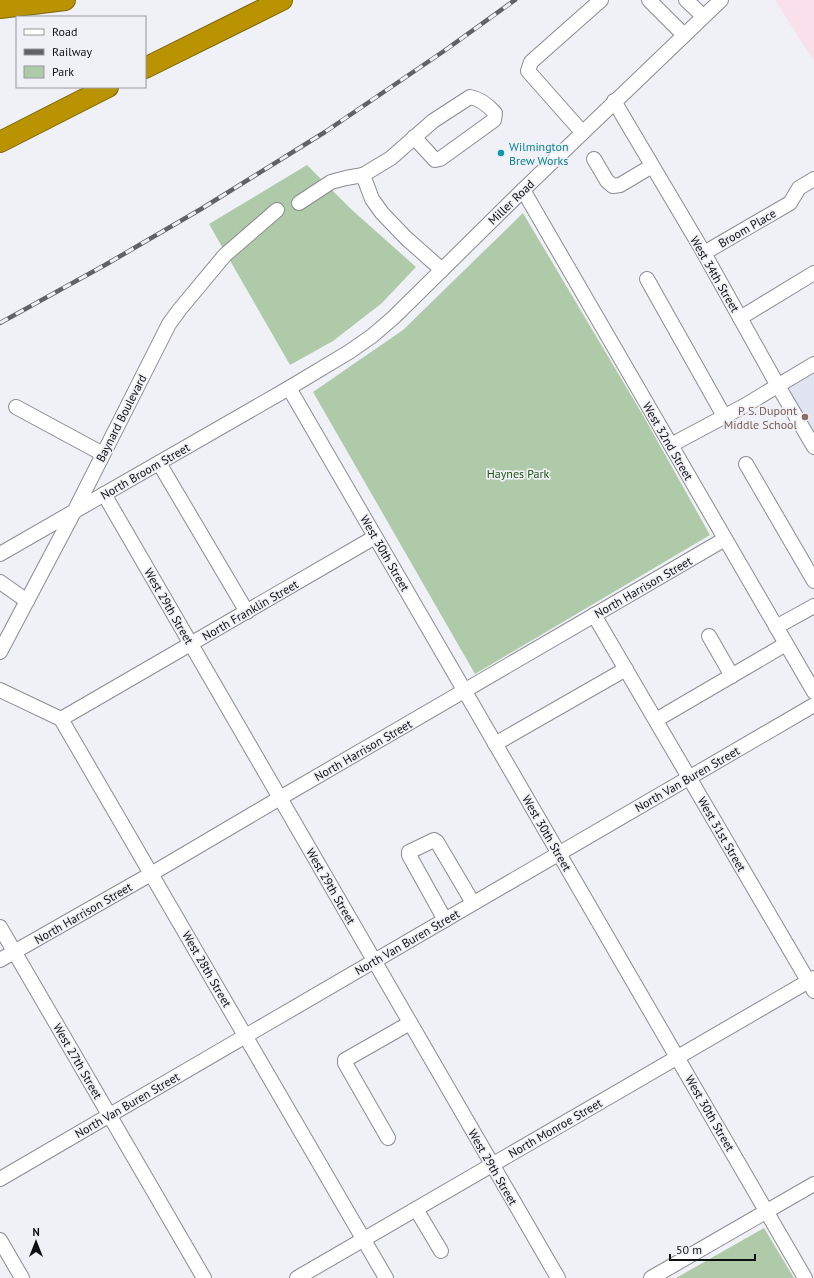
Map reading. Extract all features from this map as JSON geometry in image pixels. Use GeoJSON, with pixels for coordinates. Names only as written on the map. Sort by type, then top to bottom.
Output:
{"type":"FeatureCollection","features":[{"type":"Feature","properties":{"kind":"highway"},"geometry":{"type":"LineString","coordinates":[[0,8],[65,0]]}},
{"type":"Feature","properties":{"kind":"highway"},"geometry":{"type":"LineString","coordinates":[[146,68],[282,0]]}},
{"type":"Feature","properties":{"kind":"highway"},"geometry":{"type":"LineString","coordinates":[[0,142],[106,88]]}},
{"type":"Feature","properties":{"kind":"street"},"geometry":{"type":"LineString","coordinates":[[582,132],[528,71],[531,62],[601,0]]}},
{"type":"Feature","properties":{"kind":"street"},"geometry":{"type":"LineString","coordinates":[[649,0],[684,35]]}},
{"type":"Feature","properties":{"kind":"street"},"geometry":{"type":"LineString","coordinates":[[686,0],[703,16]]}},
{"type":"Feature","properties":{"kind":"street","name":"Miller Road"},"geometry":{"type":"LineString","coordinates":[[289,388],[349,352],[372,336],[393,318],[582,132],[721,0]]}},
{"type":"Feature","properties":{"kind":"street"},"geometry":{"type":"LineString","coordinates":[[299,203],[331,182],[363,175],[391,158],[433,121],[470,97],[478,99],[488,105],[495,114],[494,120],[440,159],[435,160],[414,138]]}},
{"type":"Feature","properties":{"kind":"street","name":"West 34th Street"},"geometry":{"type":"LineString","coordinates":[[614,101],[704,253],[778,386],[814,447]]}},
{"type":"Feature","properties":{"kind":"street"},"geometry":{"type":"LineString","coordinates":[[594,159],[607,181],[612,186],[620,185],[652,166]]}},
{"type":"Feature","properties":{"kind":"street"},"geometry":{"type":"LineString","coordinates":[[363,175],[372,200],[382,213],[406,238],[442,270]]}},
{"type":"Feature","properties":{"kind":"street","name":"Broom Place"},"geometry":{"type":"LineString","coordinates":[[704,253],[790,203],[799,188],[814,179]]}},
{"type":"Feature","properties":{"kind":"street","name":"West 32nd Street"},"geometry":{"type":"LineString","coordinates":[[523,190],[814,692]]}},
{"type":"Feature","properties":{"kind":"street","name":"Baynard Boulevard"},"geometry":{"type":"LineString","coordinates":[[0,652],[75,510],[169,324],[225,255],[276,210]]}},
{"type":"Feature","properties":{"kind":"street"},"geometry":{"type":"LineString","coordinates":[[740,318],[814,273]]}},
{"type":"Feature","properties":{"kind":"street"},"geometry":{"type":"LineString","coordinates":[[647,279],[724,416]]}},
{"type":"Feature","properties":{"kind":"street"},"geometry":{"type":"LineString","coordinates":[[671,445],[778,386],[814,364]]}},
{"type":"Feature","properties":{"kind":"street","name":"North Broom Street"},"geometry":{"type":"LineString","coordinates":[[0,554],[289,388]]}},
{"type":"Feature","properties":{"kind":"street","name":"West 30th Street"},"geometry":{"type":"LineString","coordinates":[[289,388],[805,1278]]}},
{"type":"Feature","properties":{"kind":"street"},"geometry":{"type":"LineString","coordinates":[[16,407],[103,454]]}},
{"type":"Feature","properties":{"kind":"street"},"geometry":{"type":"LineString","coordinates":[[159,463],[247,612]]}},
{"type":"Feature","properties":{"kind":"street"},"geometry":{"type":"LineString","coordinates":[[746,464],[814,581]]}},
{"type":"Feature","properties":{"kind":"street","name":"West 29th Street"},"geometry":{"type":"LineString","coordinates":[[104,494],[558,1278]]}},
{"type":"Feature","properties":{"kind":"street","name":"North Franklin Street"},"geometry":{"type":"LineString","coordinates":[[62,719],[191,645],[375,536]]}},
{"type":"Feature","properties":{"kind":"street","name":"North Harrison Street"},"geometry":{"type":"LineString","coordinates":[[0,960],[151,874],[725,539]]}},
{"type":"Feature","properties":{"kind":"street"},"geometry":{"type":"LineString","coordinates":[[0,582],[27,601]]}},
{"type":"Feature","properties":{"kind":"street"},"geometry":{"type":"LineString","coordinates":[[776,627],[814,606]]}},
{"type":"Feature","properties":{"kind":"street","name":"West 31st Street"},"geometry":{"type":"LineString","coordinates":[[594,615],[812,984]]}},
{"type":"Feature","properties":{"kind":"street"},"geometry":{"type":"LineString","coordinates":[[709,636],[732,676]]}},
{"type":"Feature","properties":{"kind":"street"},"geometry":{"type":"LineString","coordinates":[[656,720],[786,644]]}},
{"type":"Feature","properties":{"kind":"street"},"geometry":{"type":"LineString","coordinates":[[495,744],[626,669]]}},
{"type":"Feature","properties":{"kind":"street"},"geometry":{"type":"LineString","coordinates":[[0,690],[62,719]]}},
{"type":"Feature","properties":{"kind":"street","name":"North Van Buren Street"},"geometry":{"type":"LineString","coordinates":[[0,1179],[814,705]]}},
{"type":"Feature","properties":{"kind":"street","name":"West 28th Street"},"geometry":{"type":"LineString","coordinates":[[62,719],[386,1278]]}},
{"type":"Feature","properties":{"kind":"street"},"geometry":{"type":"LineString","coordinates":[[445,920],[409,855],[409,852],[434,840],[437,842],[473,903]]}},
{"type":"Feature","properties":{"kind":"street","name":"West 27th Street"},"geometry":{"type":"LineString","coordinates":[[0,927],[204,1278]]}},
{"type":"Feature","properties":{"kind":"street","name":"North Monroe Street"},"geometry":{"type":"LineString","coordinates":[[297,1278],[677,1058],[812,984]]}},
{"type":"Feature","properties":{"kind":"street"},"geometry":{"type":"LineString","coordinates":[[388,1138],[345,1063],[345,1060],[410,1023]]}},
{"type":"Feature","properties":{"kind":"street"},"geometry":{"type":"LineString","coordinates":[[651,1278],[814,1184]]}},
{"type":"Feature","properties":{"kind":"street"},"geometry":{"type":"LineString","coordinates":[[416,1209],[441,1251]]}},
{"type":"Feature","properties":{"kind":"street"},"geometry":{"type":"LineString","coordinates":[[0,1240],[22,1278]]}},
{"type":"Feature","properties":{"kind":"shaded area"},"geometry":{"type":"Polygon","coordinates":[[[775,0],[814,0],[814,61],[775,0]]]}},
{"type":"Feature","properties":{"kind":"shaded area","name":"P. S. Dupont Middle School"},"geometry":{"type":"Polygon","coordinates":[[[814,365],[814,447],[778,386],[814,365]]]}},
{"type":"Feature","properties":{"kind":"green space"},"geometry":{"type":"Polygon","coordinates":[[[307,165],[351,209],[416,267],[382,303],[333,341],[290,365],[209,224],[307,165]]]}},
{"type":"Feature","properties":{"kind":"green space","name":"Haynes Park"},"geometry":{"type":"Polygon","coordinates":[[[523,213],[644,417],[710,535],[475,674],[313,392],[403,330],[523,213]]]}},
{"type":"Feature","properties":{"kind":"green space"},"geometry":{"type":"Polygon","coordinates":[[[764,1228],[794,1278],[676,1278],[764,1228]]]}},
{"type":"Feature","properties":{"kind":"railway"},"geometry":{"type":"LineString","coordinates":[[0,323],[105,265],[201,209],[325,132],[444,51],[515,0]]}},
{"type":"Feature","properties":{"kind":"place","name":"Wilmington Brew Works"},"geometry":{"type":"Point","coordinates":[501,153]}},
{"type":"Feature","properties":{"kind":"place","name":"P. S. Dupont Middle School"},"geometry":{"type":"Point","coordinates":[805,417]}}]}
